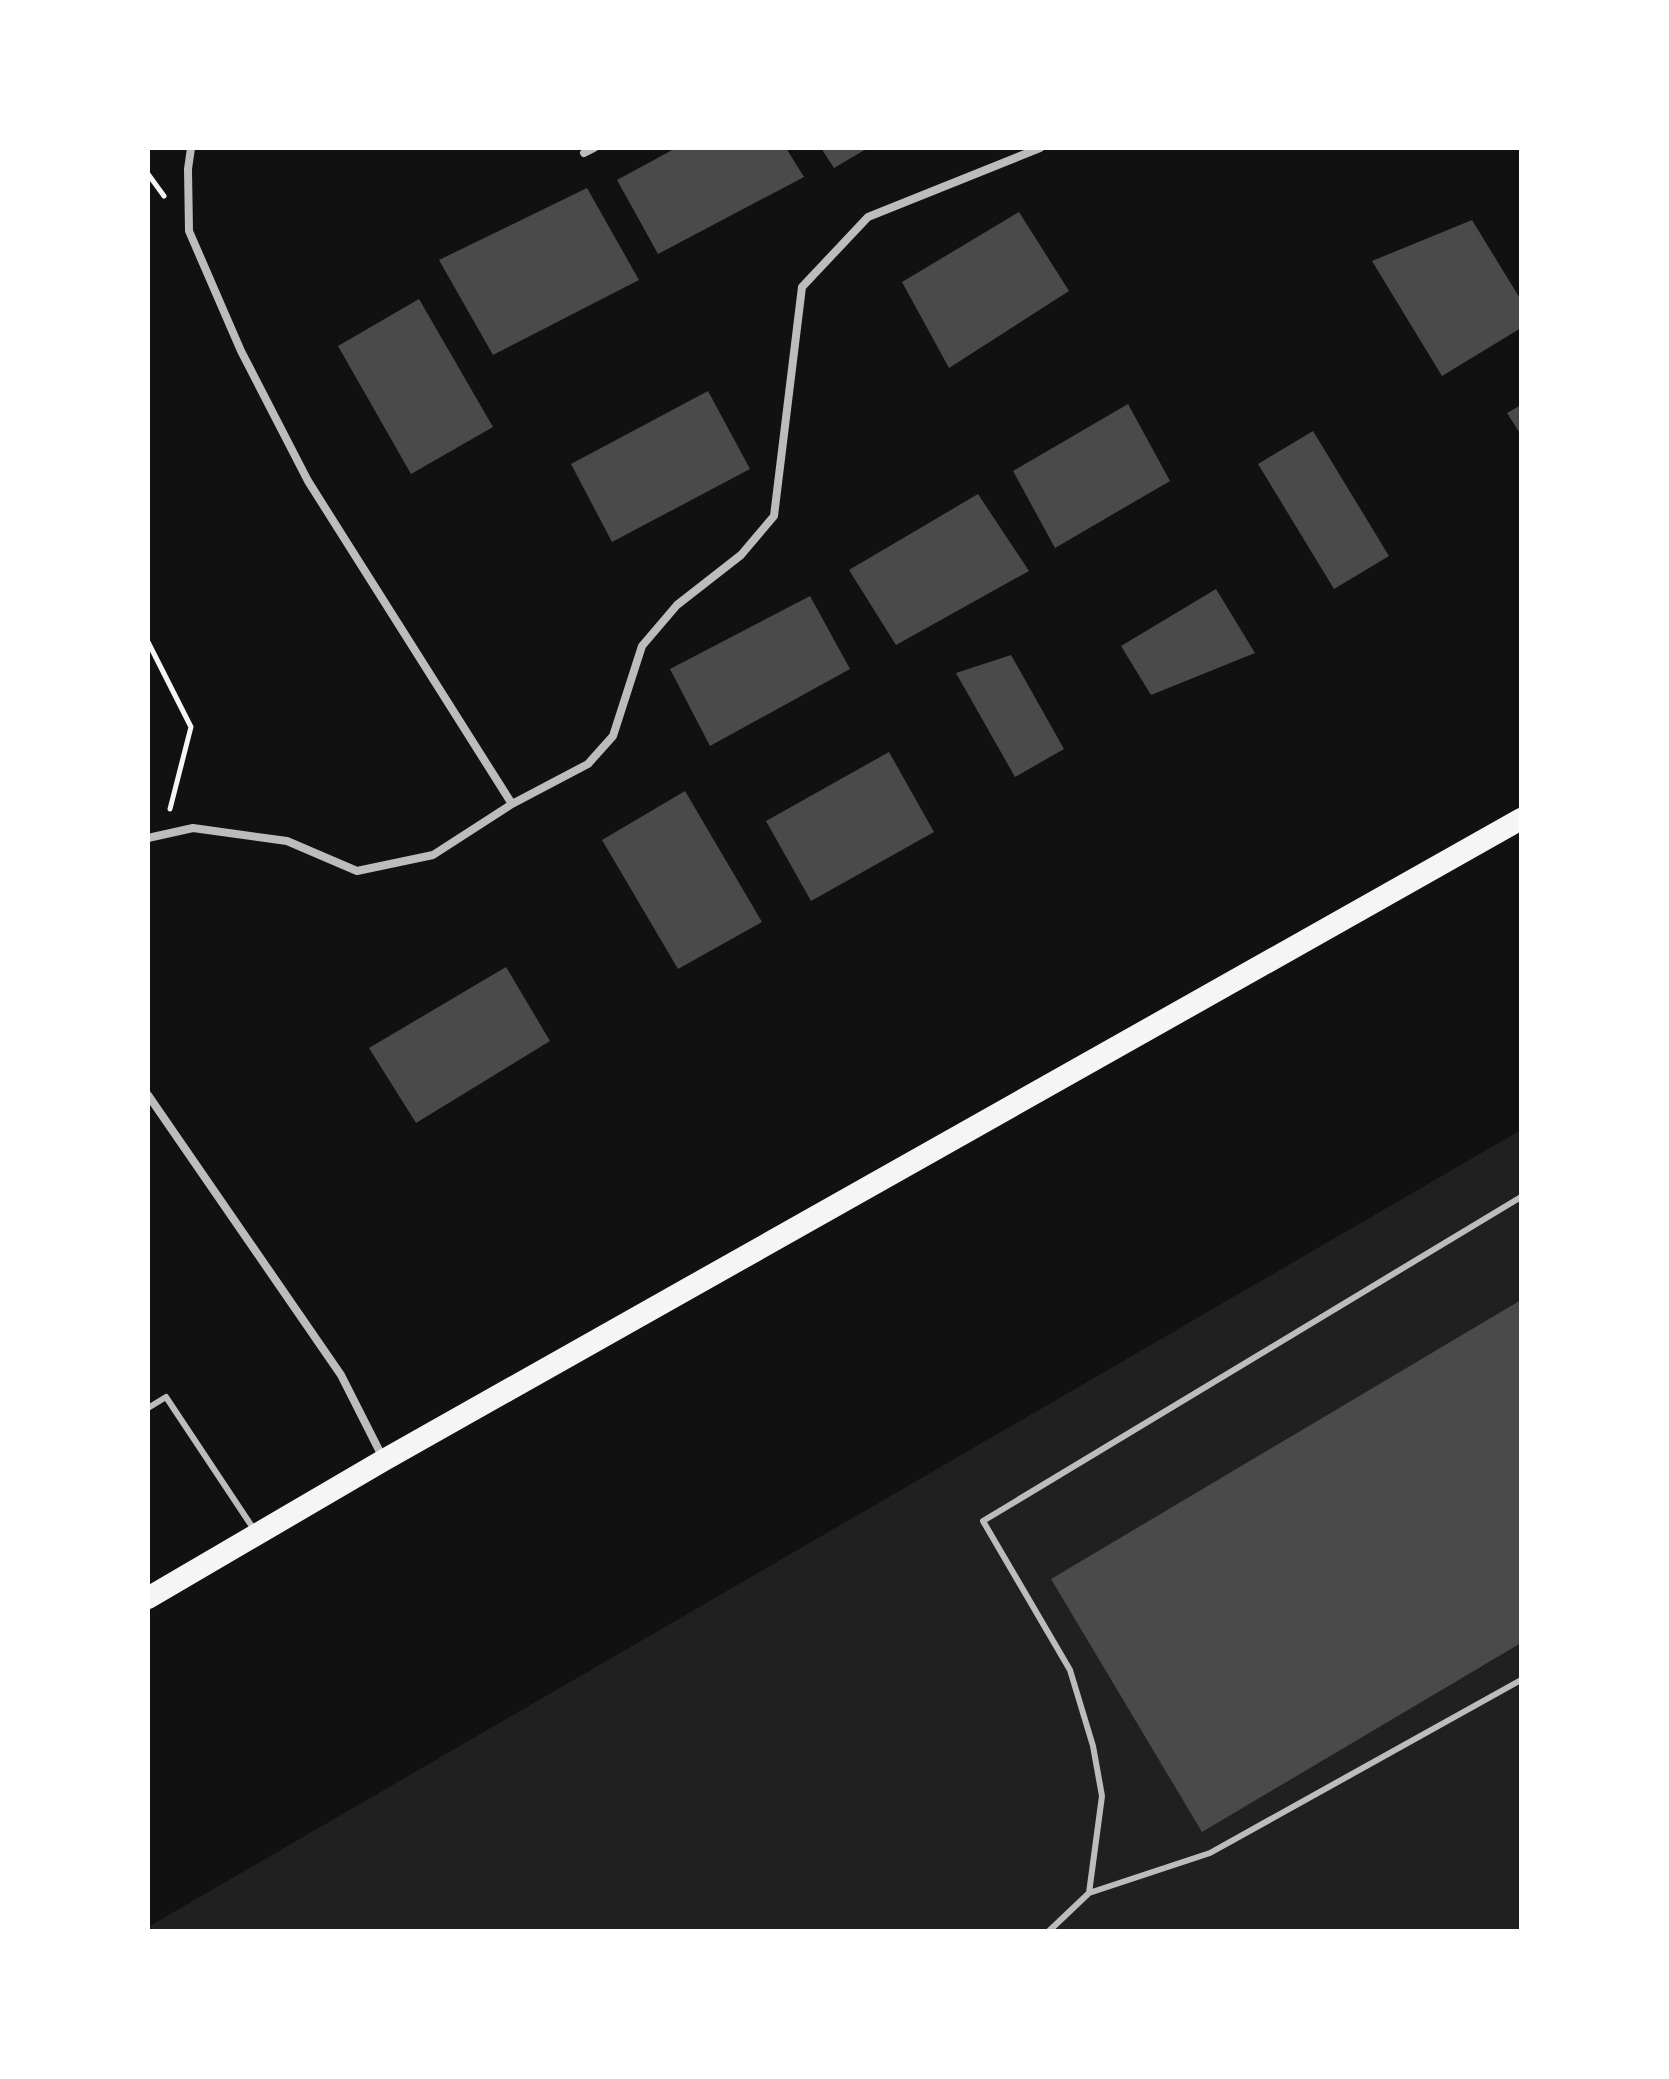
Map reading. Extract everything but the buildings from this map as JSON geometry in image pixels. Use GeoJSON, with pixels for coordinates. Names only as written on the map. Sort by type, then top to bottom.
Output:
{"type":"FeatureCollection","features":[{"type":"Feature","properties":{"kind":"highway"},"geometry":{"type":"LineString","coordinates":[[148,1598],[384,1460],[1521,819]]}},
{"type":"Feature","properties":{"kind":"street"},"geometry":{"type":"LineString","coordinates":[[191,148],[188,169],[189,231],[241,351],[308,481],[512,804]]}},
{"type":"Feature","properties":{"kind":"street"},"geometry":{"type":"LineString","coordinates":[[584,153],[594,148]]}},
{"type":"Feature","properties":{"kind":"street"},"geometry":{"type":"LineString","coordinates":[[148,838],[193,828],[287,841],[357,871],[433,855],[512,804],[588,764],[613,736],[642,646],[677,605],[741,555],[774,516],[802,287],[868,217],[1040,148]]}},
{"type":"Feature","properties":{"kind":"street"},"geometry":{"type":"LineString","coordinates":[[148,1095],[341,1375],[384,1460]]}},
{"type":"Feature","properties":{"kind":"lane"},"geometry":{"type":"LineString","coordinates":[[1089,1893],[1102,1796],[1093,1746],[1070,1670],[983,1521],[1521,1197]]}},
{"type":"Feature","properties":{"kind":"lane"},"geometry":{"type":"LineString","coordinates":[[148,1408],[166,1397],[257,1534]]}},
{"type":"Feature","properties":{"kind":"lane"},"geometry":{"type":"LineString","coordinates":[[1049,1931],[1089,1893],[1210,1853],[1521,1680]]}},
{"type":"Feature","properties":{"kind":"path"},"geometry":{"type":"LineString","coordinates":[[148,642],[191,727],[164,834]]}},
{"type":"Feature","properties":{"kind":"shaded area"},"geometry":{"type":"Polygon","coordinates":[[[1521,1130],[1521,1931],[148,1931],[148,1927],[1521,1130]]]}}]}
